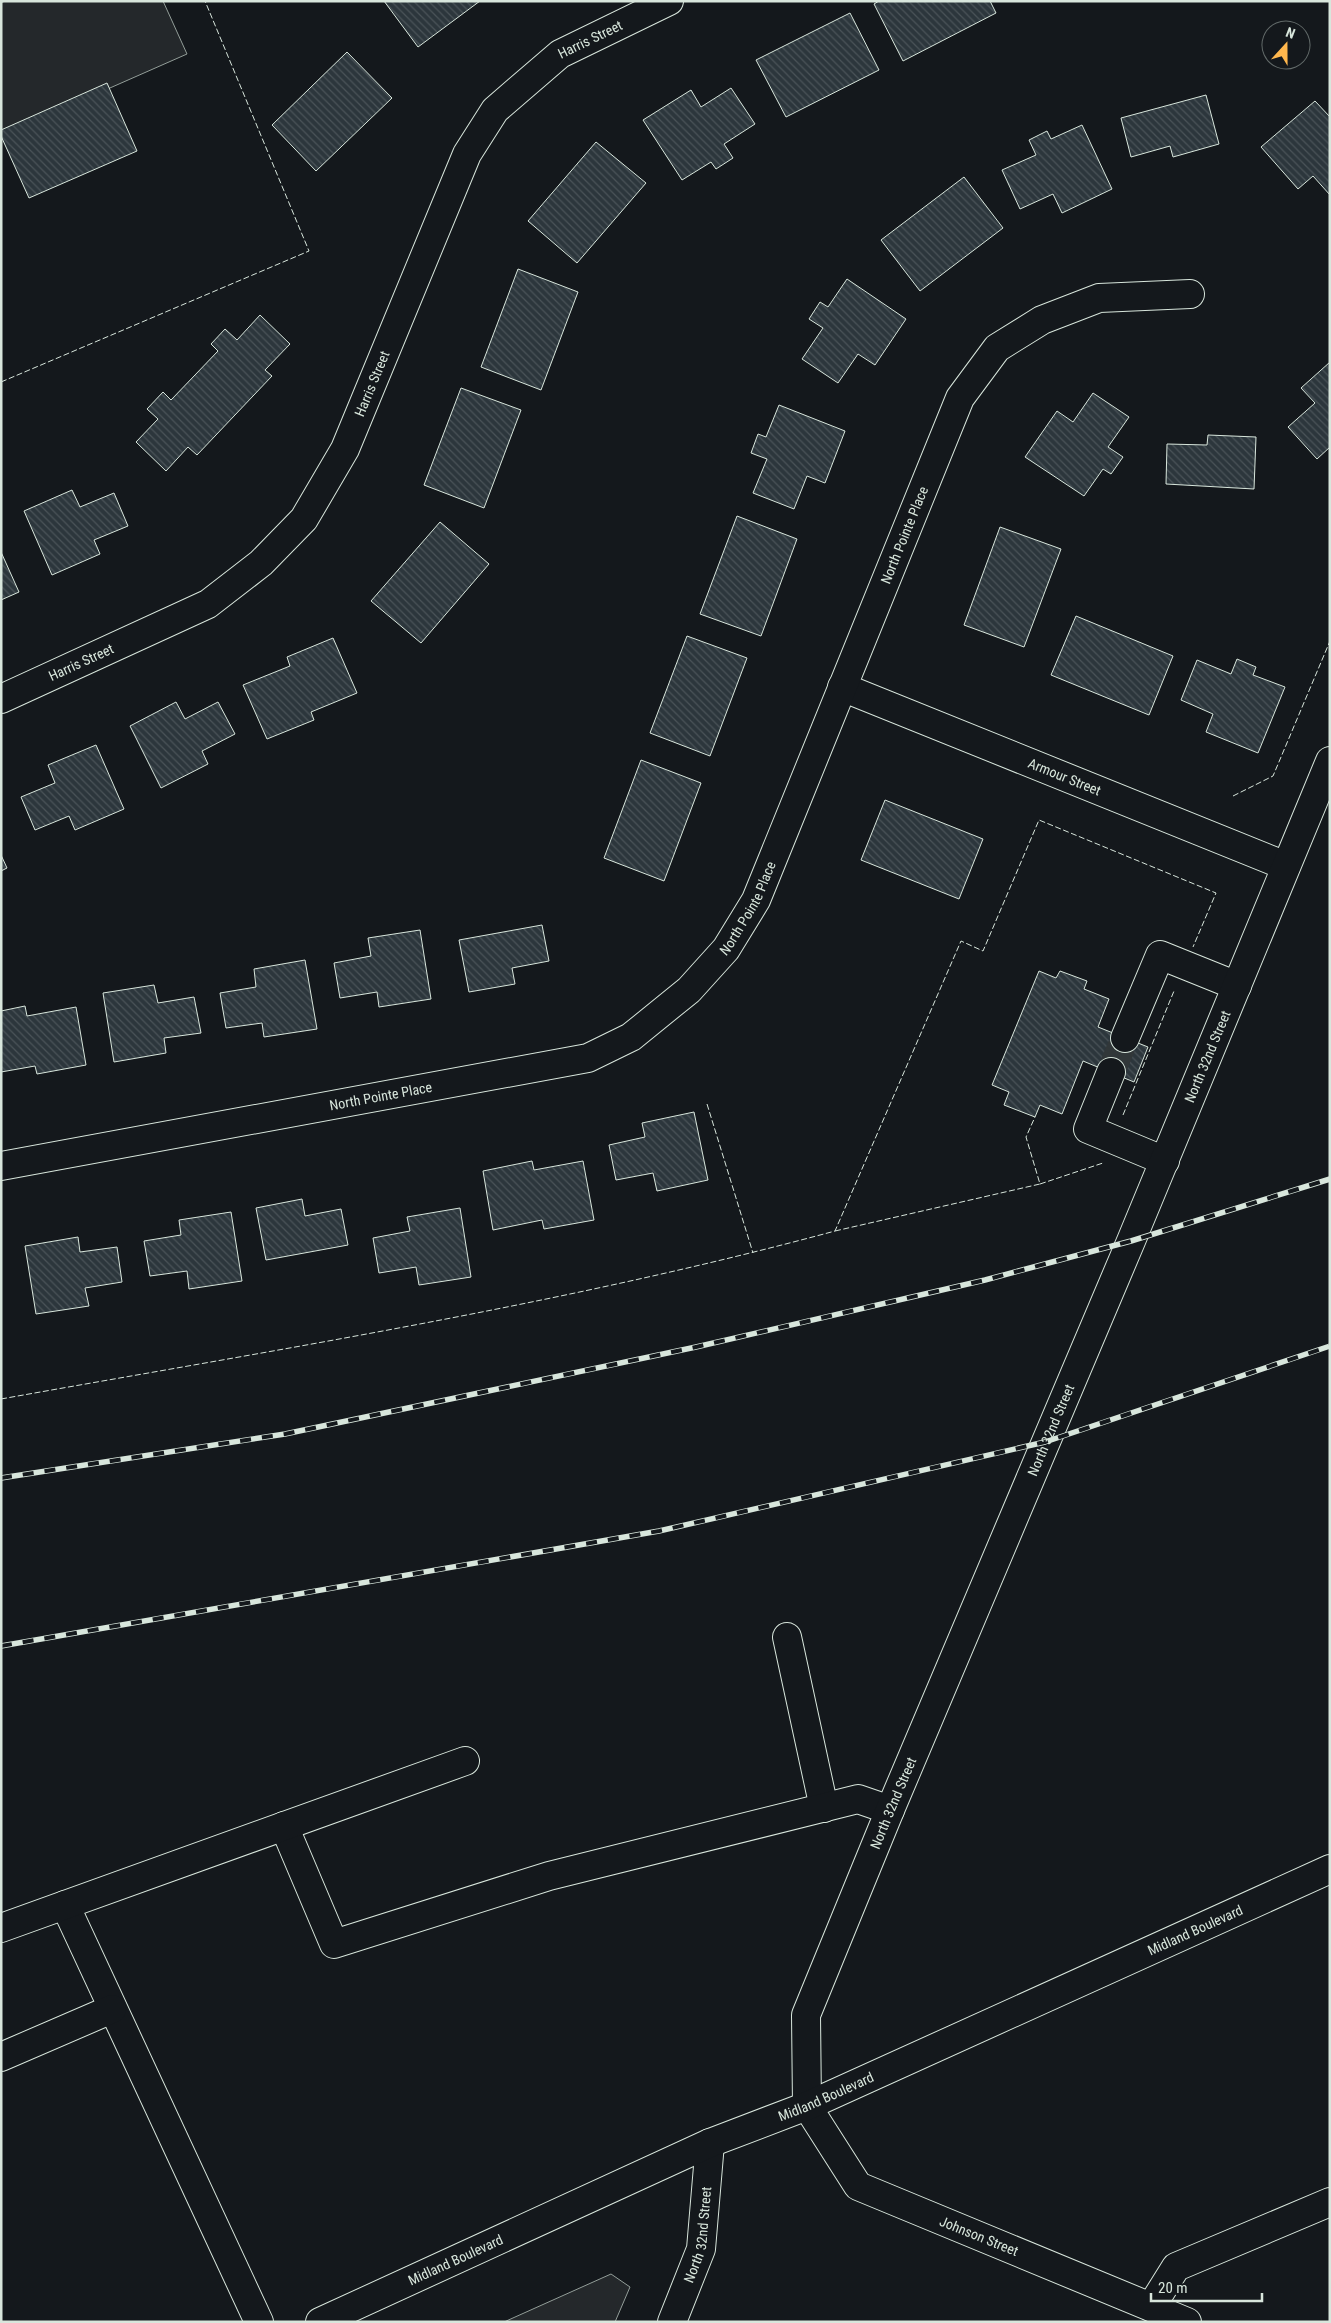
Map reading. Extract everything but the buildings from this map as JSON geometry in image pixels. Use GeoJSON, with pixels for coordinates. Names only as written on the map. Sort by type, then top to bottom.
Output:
{"type":"FeatureCollection","features":[{"type":"Feature","properties":{"kind":"street","name":"Harris Street"},"geometry":{"type":"LineString","coordinates":[[1,699],[208,604],[260,563],[304,519],[345,449],[467,154],[495,110],[560,54],[669,1]]}},
{"type":"Feature","properties":{"kind":"street","name":"North Pointe Place"},"geometry":{"type":"LineString","coordinates":[[1,1166],[588,1058],[631,1037],[689,990],[726,949],[756,900],[960,398],[996,348],[1042,320],[1099,298],[1190,294]]}},
{"type":"Feature","properties":{"kind":"street","name":"Armour Street"},"geometry":{"type":"LineString","coordinates":[[842,687],[1286,866]]}},
{"type":"Feature","properties":{"kind":"street","name":"North 32nd Street"},"geometry":{"type":"LineString","coordinates":[[807,2106],[806,2015],[890,1810],[1165,1160],[1330,760]]}},
{"type":"Feature","properties":{"kind":"street"},"geometry":{"type":"LineString","coordinates":[[1125,1038],[1160,955],[1237,986]]}},
{"type":"Feature","properties":{"kind":"street"},"geometry":{"type":"LineString","coordinates":[[1111,1072],[1088,1129],[1165,1160]]}},
{"type":"Feature","properties":{"kind":"street"},"geometry":{"type":"LineString","coordinates":[[787,1637],[824,1808]]}},
{"type":"Feature","properties":{"kind":"street"},"geometry":{"type":"LineString","coordinates":[[1,1928],[464,1761]]}},
{"type":"Feature","properties":{"kind":"street"},"geometry":{"type":"LineString","coordinates":[[284,1826],[334,1944],[548,1876],[858,1799],[890,1810]]}},
{"type":"Feature","properties":{"kind":"street","name":"Midland Boulevard"},"geometry":{"type":"LineString","coordinates":[[320,2322],[710,2144],[807,2106],[1330,1869]]}},
{"type":"Feature","properties":{"kind":"street"},"geometry":{"type":"LineString","coordinates":[[65,1905],[112,2010],[259,2322]]}},
{"type":"Feature","properties":{"kind":"street"},"geometry":{"type":"LineString","coordinates":[[1,2057],[112,2010]]}},
{"type":"Feature","properties":{"kind":"street","name":"Johnson Street"},"geometry":{"type":"LineString","coordinates":[[807,2106],[858,2186],[1187,2322]]}},
{"type":"Feature","properties":{"kind":"street","name":"North 32nd Street"},"geometry":{"type":"LineString","coordinates":[[672,2322],[701,2249],[710,2144]]}},
{"type":"Feature","properties":{"kind":"street"},"geometry":{"type":"LineString","coordinates":[[1151,2307],[1176,2267],[1330,2202]]}},
{"type":"Feature","properties":{"kind":"shaded area"},"geometry":{"type":"Polygon","coordinates":[[[5,1],[163,1],[187,54],[1,136],[1,3],[5,1]]]}},
{"type":"Feature","properties":{"kind":"shaded area"},"geometry":{"type":"Polygon","coordinates":[[[611,2274],[630,2287],[615,2322],[504,2322],[611,2274]]]}},
{"type":"Feature","properties":{"kind":"tunnel"},"geometry":{"type":"LineString","coordinates":[[1111,1072],[1125,1038]]}},
{"type":"Feature","properties":{"kind":"railway"},"geometry":{"type":"LineString","coordinates":[[1,1478],[285,1434],[696,1347],[985,1280],[1131,1241],[1330,1179]]}},
{"type":"Feature","properties":{"kind":"railway"},"geometry":{"type":"LineString","coordinates":[[1,1646],[659,1531],[1045,1442],[1330,1346]]}},
{"type":"Feature","properties":{"kind":"fence"},"geometry":{"type":"LineString","coordinates":[[1,382],[309,251],[205,1]]}},
{"type":"Feature","properties":{"kind":"fence"},"geometry":{"type":"LineString","coordinates":[[1233,796],[1273,776],[1330,641]]}},
{"type":"Feature","properties":{"kind":"fence"},"geometry":{"type":"LineString","coordinates":[[1,1399],[420,1324],[628,1281],[835,1231],[961,941],[983,951],[1039,820],[1216,893],[1193,947]]}},
{"type":"Feature","properties":{"kind":"fence"},"geometry":{"type":"LineString","coordinates":[[1123,1115],[1174,991]]}},
{"type":"Feature","properties":{"kind":"fence"},"geometry":{"type":"LineString","coordinates":[[707,1104],[753,1253]]}},
{"type":"Feature","properties":{"kind":"fence"},"geometry":{"type":"LineString","coordinates":[[835,1231],[1040,1184],[1026,1137],[1035,1117]]}},
{"type":"Feature","properties":{"kind":"fence"},"geometry":{"type":"LineString","coordinates":[[1040,1184],[1103,1163]]}}]}
